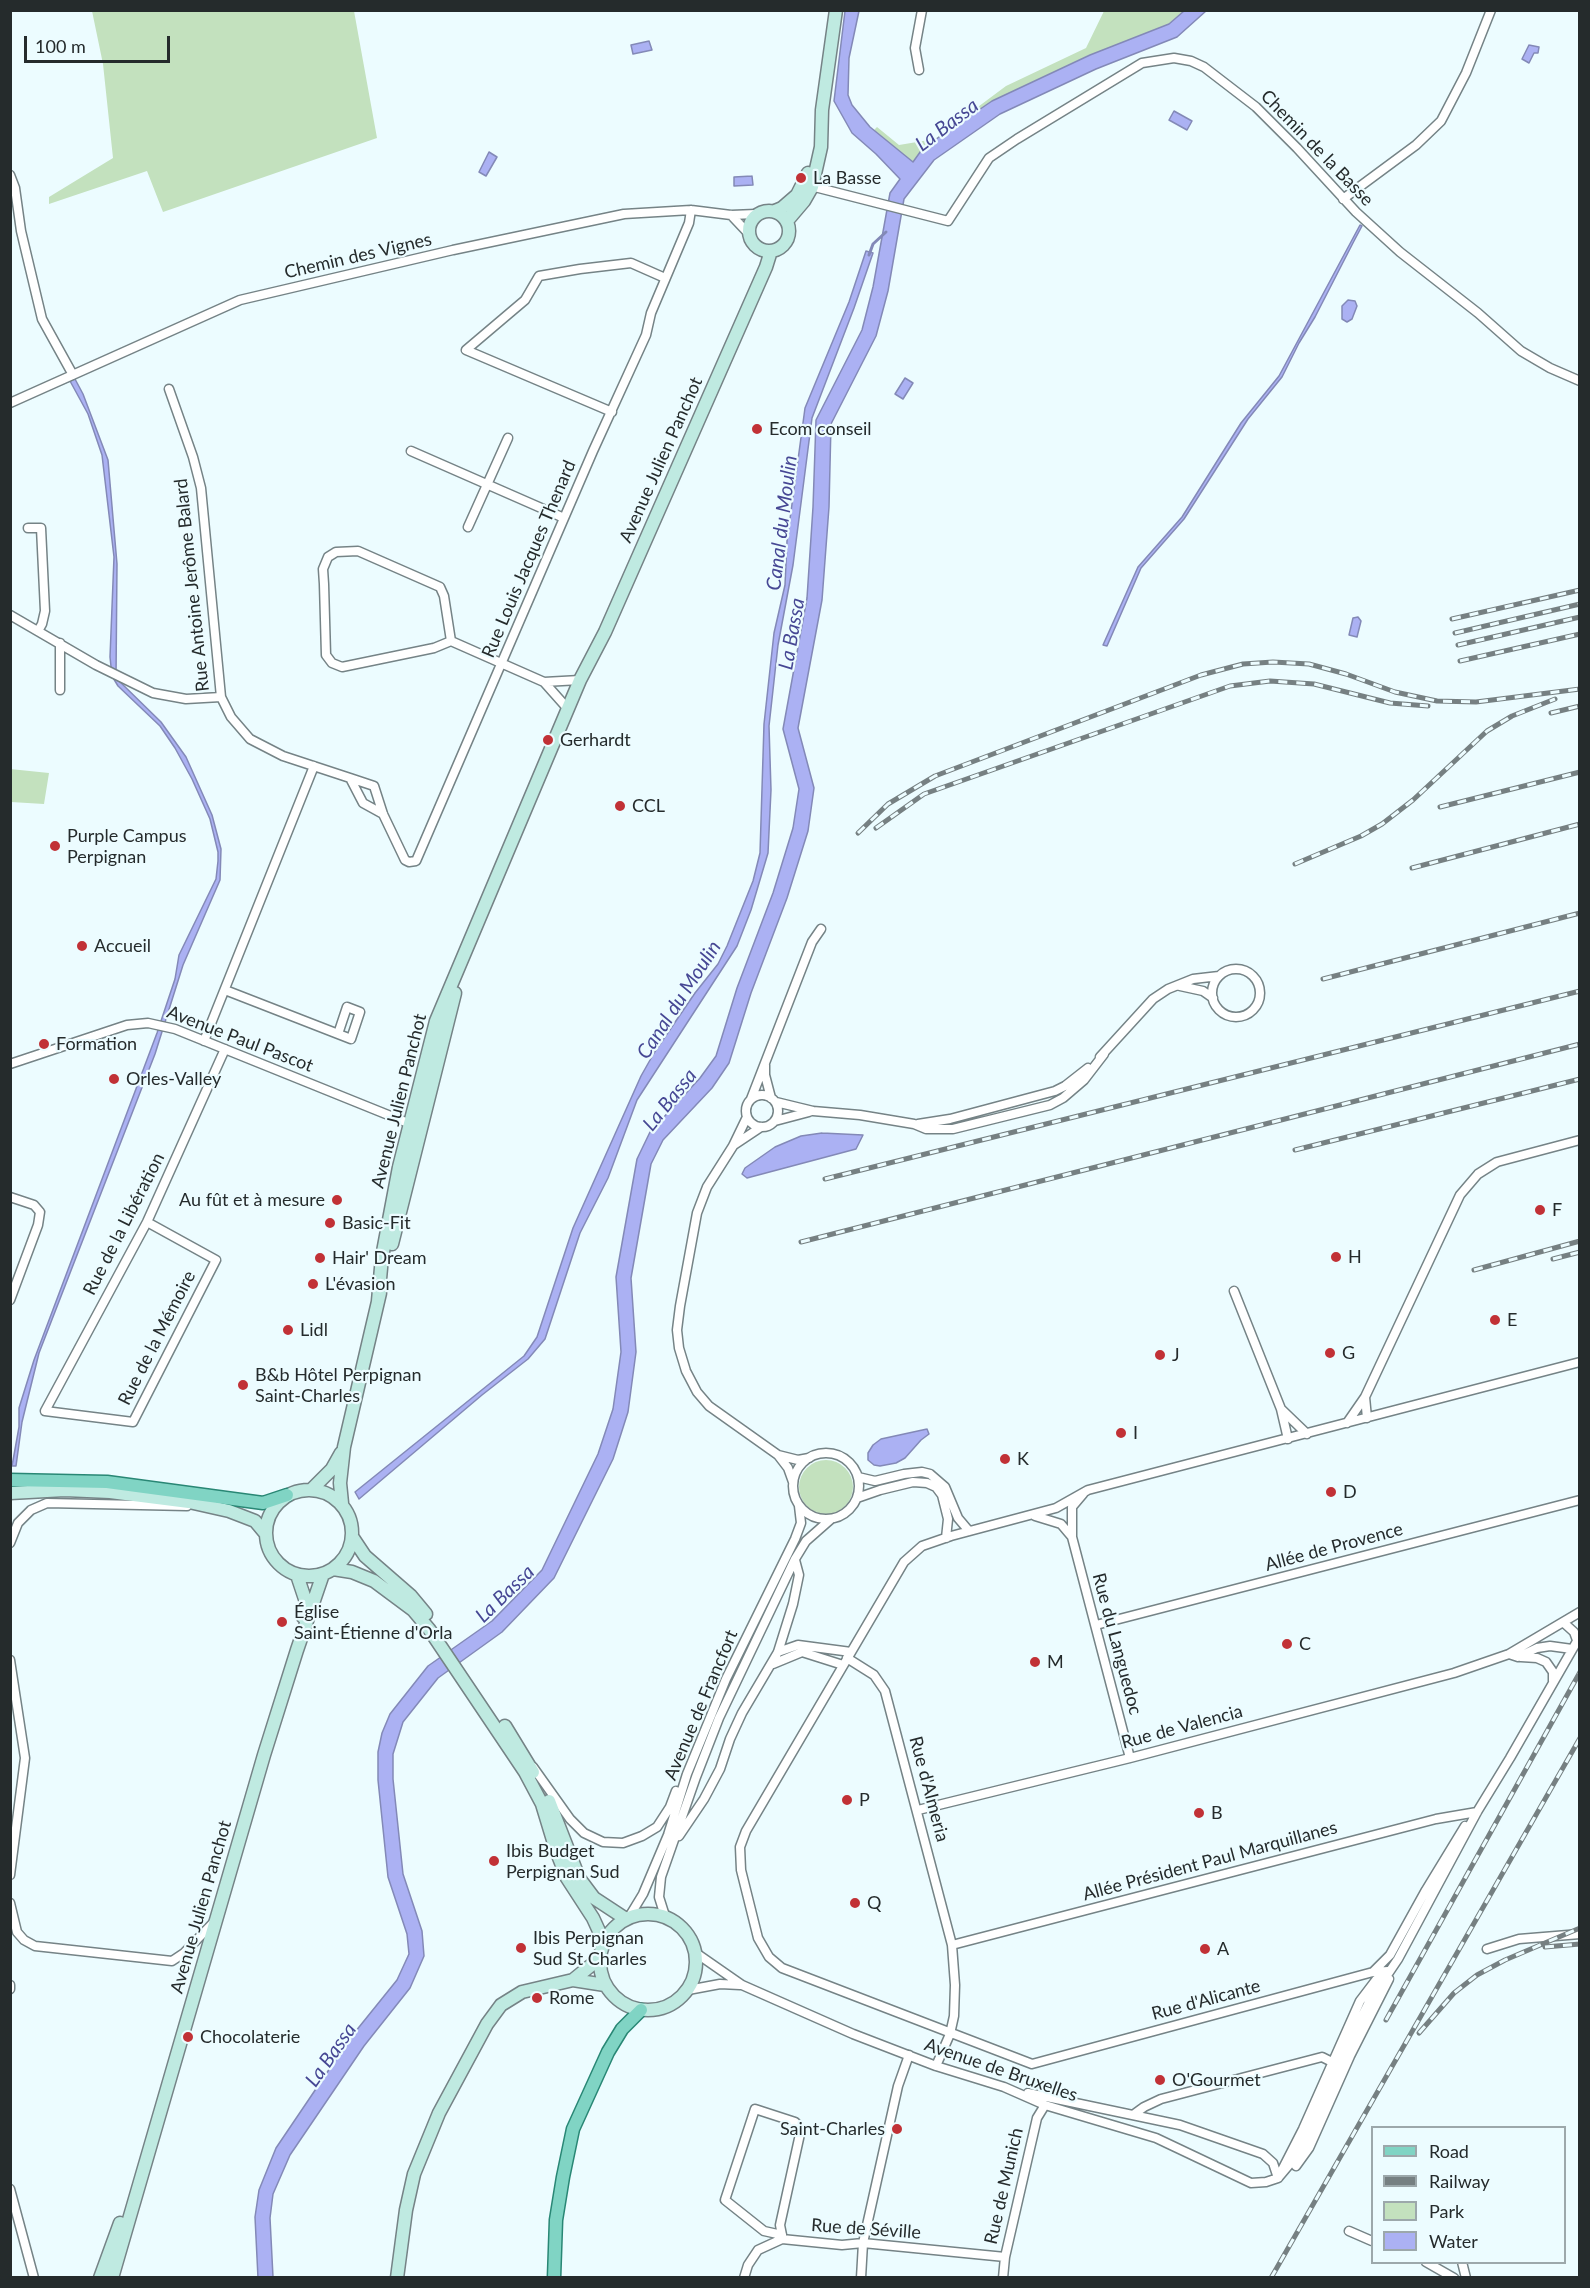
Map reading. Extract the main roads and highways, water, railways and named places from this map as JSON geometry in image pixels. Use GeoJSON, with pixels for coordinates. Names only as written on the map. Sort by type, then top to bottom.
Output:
{"type":"FeatureCollection","features":[{"type":"Feature","properties":{"kind":"main road"},"geometry":{"type":"LineString","coordinates":[[787,221],[804,201],[808,185],[822,110],[834,14]]}},
{"type":"Feature","properties":{"kind":"main road"},"geometry":{"type":"LineString","coordinates":[[775,211],[787,221],[789,227],[787,240],[783,245],[766,250],[752,243],[748,233],[756,214],[765,210],[775,211],[782,208],[808,185]]}},
{"type":"Feature","properties":{"kind":"main road","name":"Avenue Julien Panchot"},"geometry":{"type":"LineString","coordinates":[[342,1503],[340,1483],[344,1447],[415,1126],[467,951],[580,680],[605,632],[750,302],[766,250]]}},
{"type":"Feature","properties":{"kind":"main road","name":"Avenue Julien Panchot"},"geometry":{"type":"LineString","coordinates":[[544,766],[576,708],[605,632]]}},
{"type":"Feature","properties":{"kind":"main road","name":"Avenue Julien Panchot"},"geometry":{"type":"LineString","coordinates":[[312,1489],[332,1469],[344,1447]]}},
{"type":"Feature","properties":{"kind":"main road"},"geometry":{"type":"LineString","coordinates":[[10,1480],[107,1482],[263,1503],[299,1490],[312,1489],[328,1493],[342,1503],[351,1520],[353,1539],[346,1556],[328,1572]]}},
{"type":"Feature","properties":{"kind":"main road"},"geometry":{"type":"LineString","coordinates":[[10,1493],[65,1490],[110,1492],[189,1502],[229,1511],[255,1521],[266,1533]]}},
{"type":"Feature","properties":{"kind":"main road"},"geometry":{"type":"LineString","coordinates":[[287,1495],[276,1505],[268,1518],[266,1533],[268,1547],[274,1559],[284,1569],[297,1575],[310,1577],[328,1572],[352,1572],[374,1581],[412,1610],[444,1644]]}},
{"type":"Feature","properties":{"kind":"main road"},"geometry":{"type":"LineString","coordinates":[[353,1539],[365,1556],[411,1596],[462,1670],[524,1753],[551,1805],[579,1878],[594,1898],[627,1918]]}},
{"type":"Feature","properties":{"kind":"main road","name":"Avenue Julien Panchot"},"geometry":{"type":"LineString","coordinates":[[112,2277],[297,1650],[328,1572]]}},
{"type":"Feature","properties":{"kind":"main road","name":"Avenue Julien Panchot"},"geometry":{"type":"LineString","coordinates":[[297,1575],[306,1602],[297,1650]]}},
{"type":"Feature","properties":{"kind":"main road"},"geometry":{"type":"LineString","coordinates":[[462,1670],[542,1803],[555,1850],[567,1878],[593,1918],[604,1942]]}},
{"type":"Feature","properties":{"kind":"main road"},"geometry":{"type":"LineString","coordinates":[[647,1913],[665,1916],[685,1930],[696,1953],[697,1966],[688,1990],[667,2007],[641,2010],[626,2005],[614,1997],[605,1985],[600,1958],[604,1942],[613,1929],[627,1918],[647,1913]]}},
{"type":"Feature","properties":{"kind":"main road"},"geometry":{"type":"LineString","coordinates":[[573,1980],[600,1958]]}},
{"type":"Feature","properties":{"kind":"main road"},"geometry":{"type":"LineString","coordinates":[[397,2277],[406,2210],[414,2174],[439,2113],[487,2024],[501,2005],[522,1992],[573,1980],[605,1985]]}},
{"type":"Feature","properties":{"kind":"main road"},"geometry":{"type":"LineString","coordinates":[[554,2277],[556,2220],[573,2129],[608,2052],[622,2029],[641,2010]]}},
{"type":"Feature","properties":{"kind":"main road","name":"Avenue Julien Panchot"},"geometry":{"type":"LineString","coordinates":[[100,2277],[141,2175]]}},
{"type":"Feature","properties":{"kind":"water"},"geometry":{"type":"Polygon","coordinates":[[[845,11],[859,11],[849,58],[848,95],[852,105],[870,127],[913,162],[923,148],[992,101],[1090,55],[1169,24],[1184,11],[1206,11],[1177,37],[1096,69],[1000,114],[934,160],[904,199],[888,291],[876,336],[831,424],[829,507],[822,600],[798,728],[814,788],[808,831],[729,1063],[712,1088],[663,1140],[651,1164],[631,1278],[636,1352],[628,1412],[613,1459],[554,1578],[502,1632],[438,1678],[403,1722],[393,1754],[393,1779],[403,1874],[422,1931],[424,1956],[410,1988],[364,2046],[290,2155],[273,2194],[270,2218],[273,2277],[258,2278],[255,2217],[259,2190],[276,2148],[351,2037],[397,1980],[409,1954],[407,1934],[388,1877],[378,1780],[378,1752],[382,1733],[390,1714],[428,1666],[492,1621],[542,1570],[598,1454],[613,1409],[621,1352],[616,1277],[637,1159],[650,1132],[700,1078],[716,1056],[737,988],[773,893],[793,828],[799,789],[783,729],[807,598],[816,420],[862,330],[873,287],[890,193],[900,179],[852,133],[834,101],[845,11]]]}},
{"type":"Feature","properties":{"kind":"water"},"geometry":{"type":"Polygon","coordinates":[[[649,41],[652,50],[633,54],[631,45],[649,41]]]}},
{"type":"Feature","properties":{"kind":"water"},"geometry":{"type":"Polygon","coordinates":[[[1529,45],[1539,47],[1538,53],[1534,53],[1529,63],[1522,59],[1529,45]]]}},
{"type":"Feature","properties":{"kind":"water"},"geometry":{"type":"Polygon","coordinates":[[[1174,111],[1192,121],[1187,130],[1169,120],[1174,111]]]}},
{"type":"Feature","properties":{"kind":"water"},"geometry":{"type":"Polygon","coordinates":[[[489,152],[497,157],[486,176],[479,172],[489,152]]]}},
{"type":"Feature","properties":{"kind":"water"},"geometry":{"type":"Polygon","coordinates":[[[752,176],[753,185],[734,186],[734,177],[752,176]]]}},
{"type":"Feature","properties":{"kind":"water"},"geometry":{"type":"Polygon","coordinates":[[[1360,225],[1362,226],[1282,377],[1248,419],[1184,519],[1141,568],[1107,646],[1103,645],[1138,567],[1182,517],[1241,423],[1279,376],[1360,225]]]}},
{"type":"Feature","properties":{"kind":"water"},"geometry":{"type":"Polygon","coordinates":[[[866,251],[873,253],[812,418],[793,565],[778,645],[769,726],[771,790],[768,853],[751,910],[737,946],[637,1100],[608,1178],[580,1233],[545,1339],[528,1359],[359,1499],[355,1492],[524,1356],[537,1337],[573,1228],[641,1076],[695,993],[718,964],[727,946],[753,881],[760,853],[764,724],[774,633],[785,585],[787,541],[805,408],[849,302],[866,251]]]}},
{"type":"Feature","properties":{"kind":"water"},"geometry":{"type":"Polygon","coordinates":[[[1348,300],[1355,301],[1357,306],[1352,319],[1347,322],[1342,319],[1342,306],[1348,300]]]}},
{"type":"Feature","properties":{"kind":"water"},"geometry":{"type":"Polygon","coordinates":[[[905,378],[913,383],[903,399],[895,394],[905,378]]]}},
{"type":"Feature","properties":{"kind":"water"},"geometry":{"type":"Polygon","coordinates":[[[75,379],[108,460],[117,564],[116,678],[161,722],[186,757],[212,815],[221,849],[220,880],[183,965],[155,1054],[39,1353],[22,1422],[16,1466],[12,1466],[19,1427],[19,1408],[34,1360],[157,1033],[175,979],[179,955],[216,879],[218,861],[210,819],[175,748],[160,726],[118,686],[112,676],[110,657],[114,557],[102,455],[88,414],[70,381],[42,392],[75,379]]]}},
{"type":"Feature","properties":{"kind":"water"},"geometry":{"type":"Polygon","coordinates":[[[1358,617],[1361,621],[1357,637],[1349,635],[1353,618],[1358,617]]]}},
{"type":"Feature","properties":{"kind":"water"},"geometry":{"type":"Polygon","coordinates":[[[822,1133],[863,1135],[856,1149],[747,1178],[742,1174],[745,1168],[775,1147],[801,1136],[822,1133]]]}},
{"type":"Feature","properties":{"kind":"water"},"geometry":{"type":"Polygon","coordinates":[[[927,1429],[929,1434],[905,1458],[896,1463],[880,1466],[868,1460],[868,1453],[881,1439],[927,1429]]]}},
{"type":"Feature","properties":{"kind":"waterway","name":"Canal du Moulin"},"geometry":{"type":"LineString","coordinates":[[869,255],[873,244],[886,232]]}},
{"type":"Feature","properties":{"kind":"railway"},"geometry":{"type":"LineString","coordinates":[[1452,619],[1580,590]]}},
{"type":"Feature","properties":{"kind":"railway"},"geometry":{"type":"LineString","coordinates":[[1455,633],[1580,604]]}},
{"type":"Feature","properties":{"kind":"railway"},"geometry":{"type":"LineString","coordinates":[[1458,645],[1580,617]]}},
{"type":"Feature","properties":{"kind":"railway"},"geometry":{"type":"LineString","coordinates":[[1460,661],[1580,634]]}},
{"type":"Feature","properties":{"kind":"railway"},"geometry":{"type":"LineString","coordinates":[[858,833],[888,804],[935,776],[1201,675],[1243,664],[1273,662],[1309,664],[1346,674],[1395,692],[1437,701],[1476,702],[1580,689]]}},
{"type":"Feature","properties":{"kind":"railway"},"geometry":{"type":"LineString","coordinates":[[876,828],[924,794],[1230,686],[1270,681],[1314,684],[1390,703],[1428,706]]}},
{"type":"Feature","properties":{"kind":"railway"},"geometry":{"type":"LineString","coordinates":[[1295,864],[1361,836],[1382,824],[1413,800],[1487,731],[1512,716],[1555,699]]}},
{"type":"Feature","properties":{"kind":"railway"},"geometry":{"type":"LineString","coordinates":[[1551,713],[1580,706]]}},
{"type":"Feature","properties":{"kind":"railway"},"geometry":{"type":"LineString","coordinates":[[1440,807],[1580,772]]}},
{"type":"Feature","properties":{"kind":"railway"},"geometry":{"type":"LineString","coordinates":[[1412,868],[1580,824]]}},
{"type":"Feature","properties":{"kind":"railway"},"geometry":{"type":"LineString","coordinates":[[1323,979],[1580,913]]}},
{"type":"Feature","properties":{"kind":"railway"},"geometry":{"type":"LineString","coordinates":[[825,1179],[1580,991]]}},
{"type":"Feature","properties":{"kind":"railway"},"geometry":{"type":"LineString","coordinates":[[801,1242],[1580,1044]]}},
{"type":"Feature","properties":{"kind":"railway"},"geometry":{"type":"LineString","coordinates":[[1295,1150],[1580,1079]]}},
{"type":"Feature","properties":{"kind":"railway"},"geometry":{"type":"LineString","coordinates":[[1474,1270],[1580,1241]]}},
{"type":"Feature","properties":{"kind":"railway"},"geometry":{"type":"LineString","coordinates":[[1553,1259],[1580,1252]]}},
{"type":"Feature","properties":{"kind":"railway"},"geometry":{"type":"LineString","coordinates":[[1386,2020],[1580,1672]]}},
{"type":"Feature","properties":{"kind":"railway"},"geometry":{"type":"LineString","coordinates":[[1271,2278],[1580,1738]]}},
{"type":"Feature","properties":{"kind":"railway"},"geometry":{"type":"LineString","coordinates":[[1419,2033],[1454,1993],[1477,1975],[1505,1960],[1580,1928]]}},
{"type":"Feature","properties":{"kind":"railway"},"geometry":{"type":"LineString","coordinates":[[1545,1947],[1580,1944]]}},
{"type":"Feature","properties":{"kind":"place","name":"La Basse"},"geometry":{"type":"Point","coordinates":[801,178]}},
{"type":"Feature","properties":{"kind":"place","name":"Ecom conseil"},"geometry":{"type":"Point","coordinates":[757,429]}},
{"type":"Feature","properties":{"kind":"place","name":"Gerhardt"},"geometry":{"type":"Point","coordinates":[548,740]}},
{"type":"Feature","properties":{"kind":"place","name":"CCL"},"geometry":{"type":"Point","coordinates":[620,806]}},
{"type":"Feature","properties":{"kind":"place","name":"Purple Campus Perpignan"},"geometry":{"type":"Point","coordinates":[55,846]}},
{"type":"Feature","properties":{"kind":"place","name":"Accueil"},"geometry":{"type":"Point","coordinates":[82,946]}},
{"type":"Feature","properties":{"kind":"place","name":"Formation"},"geometry":{"type":"Point","coordinates":[44,1044]}},
{"type":"Feature","properties":{"kind":"place","name":"Orles-Valley"},"geometry":{"type":"Point","coordinates":[114,1079]}},
{"type":"Feature","properties":{"kind":"place","name":"Au fût et à mesure"},"geometry":{"type":"Point","coordinates":[337,1200]}},
{"type":"Feature","properties":{"kind":"place","name":"F"},"geometry":{"type":"Point","coordinates":[1540,1210]}},
{"type":"Feature","properties":{"kind":"place","name":"Basic-Fit"},"geometry":{"type":"Point","coordinates":[330,1223]}},
{"type":"Feature","properties":{"kind":"place","name":"H"},"geometry":{"type":"Point","coordinates":[1336,1257]}},
{"type":"Feature","properties":{"kind":"place","name":"Hair' Dream"},"geometry":{"type":"Point","coordinates":[320,1258]}},
{"type":"Feature","properties":{"kind":"place","name":"L'évasion"},"geometry":{"type":"Point","coordinates":[313,1284]}},
{"type":"Feature","properties":{"kind":"place","name":"E"},"geometry":{"type":"Point","coordinates":[1495,1320]}},
{"type":"Feature","properties":{"kind":"place","name":"Lidl"},"geometry":{"type":"Point","coordinates":[288,1330]}},
{"type":"Feature","properties":{"kind":"place","name":"G"},"geometry":{"type":"Point","coordinates":[1330,1353]}},
{"type":"Feature","properties":{"kind":"place","name":"J"},"geometry":{"type":"Point","coordinates":[1160,1355]}},
{"type":"Feature","properties":{"kind":"place","name":"B&b Hôtel Perpignan Saint-Charles"},"geometry":{"type":"Point","coordinates":[243,1385]}},
{"type":"Feature","properties":{"kind":"place","name":"I"},"geometry":{"type":"Point","coordinates":[1121,1433]}},
{"type":"Feature","properties":{"kind":"place","name":"K"},"geometry":{"type":"Point","coordinates":[1005,1459]}},
{"type":"Feature","properties":{"kind":"place","name":"D"},"geometry":{"type":"Point","coordinates":[1331,1492]}},
{"type":"Feature","properties":{"kind":"place","name":"Église Saint-Étienne d'Orla"},"geometry":{"type":"Point","coordinates":[282,1622]}},
{"type":"Feature","properties":{"kind":"place","name":"C"},"geometry":{"type":"Point","coordinates":[1287,1644]}},
{"type":"Feature","properties":{"kind":"place","name":"M"},"geometry":{"type":"Point","coordinates":[1035,1662]}},
{"type":"Feature","properties":{"kind":"place","name":"P"},"geometry":{"type":"Point","coordinates":[847,1800]}},
{"type":"Feature","properties":{"kind":"place","name":"B"},"geometry":{"type":"Point","coordinates":[1199,1813]}},
{"type":"Feature","properties":{"kind":"place","name":"Ibis Budget Perpignan Sud"},"geometry":{"type":"Point","coordinates":[494,1861]}},
{"type":"Feature","properties":{"kind":"place","name":"Q"},"geometry":{"type":"Point","coordinates":[855,1903]}},
{"type":"Feature","properties":{"kind":"place","name":"Ibis Perpignan Sud St Charles"},"geometry":{"type":"Point","coordinates":[521,1948]}},
{"type":"Feature","properties":{"kind":"place","name":"A"},"geometry":{"type":"Point","coordinates":[1205,1949]}},
{"type":"Feature","properties":{"kind":"place","name":"Rome"},"geometry":{"type":"Point","coordinates":[537,1998]}},
{"type":"Feature","properties":{"kind":"place","name":"Chocolaterie"},"geometry":{"type":"Point","coordinates":[188,2037]}},
{"type":"Feature","properties":{"kind":"place","name":"O'Gourmet"},"geometry":{"type":"Point","coordinates":[1160,2080]}},
{"type":"Feature","properties":{"kind":"place","name":"Saint-Charles"},"geometry":{"type":"Point","coordinates":[897,2129]}},
{"type":"Feature","properties":{"kind":"water label","name":"La Bassa"},"geometry":{"type":"Point","coordinates":[947,125]}},
{"type":"Feature","properties":{"kind":"water label","name":"La Bassa"},"geometry":{"type":"Point","coordinates":[792,634]}},
{"type":"Feature","properties":{"kind":"water label","name":"La Bassa"},"geometry":{"type":"Point","coordinates":[670,1100]}},
{"type":"Feature","properties":{"kind":"water label","name":"La Bassa"},"geometry":{"type":"Point","coordinates":[505,1594]}},
{"type":"Feature","properties":{"kind":"water label","name":"La Bassa"},"geometry":{"type":"Point","coordinates":[331,2055]}}]}
